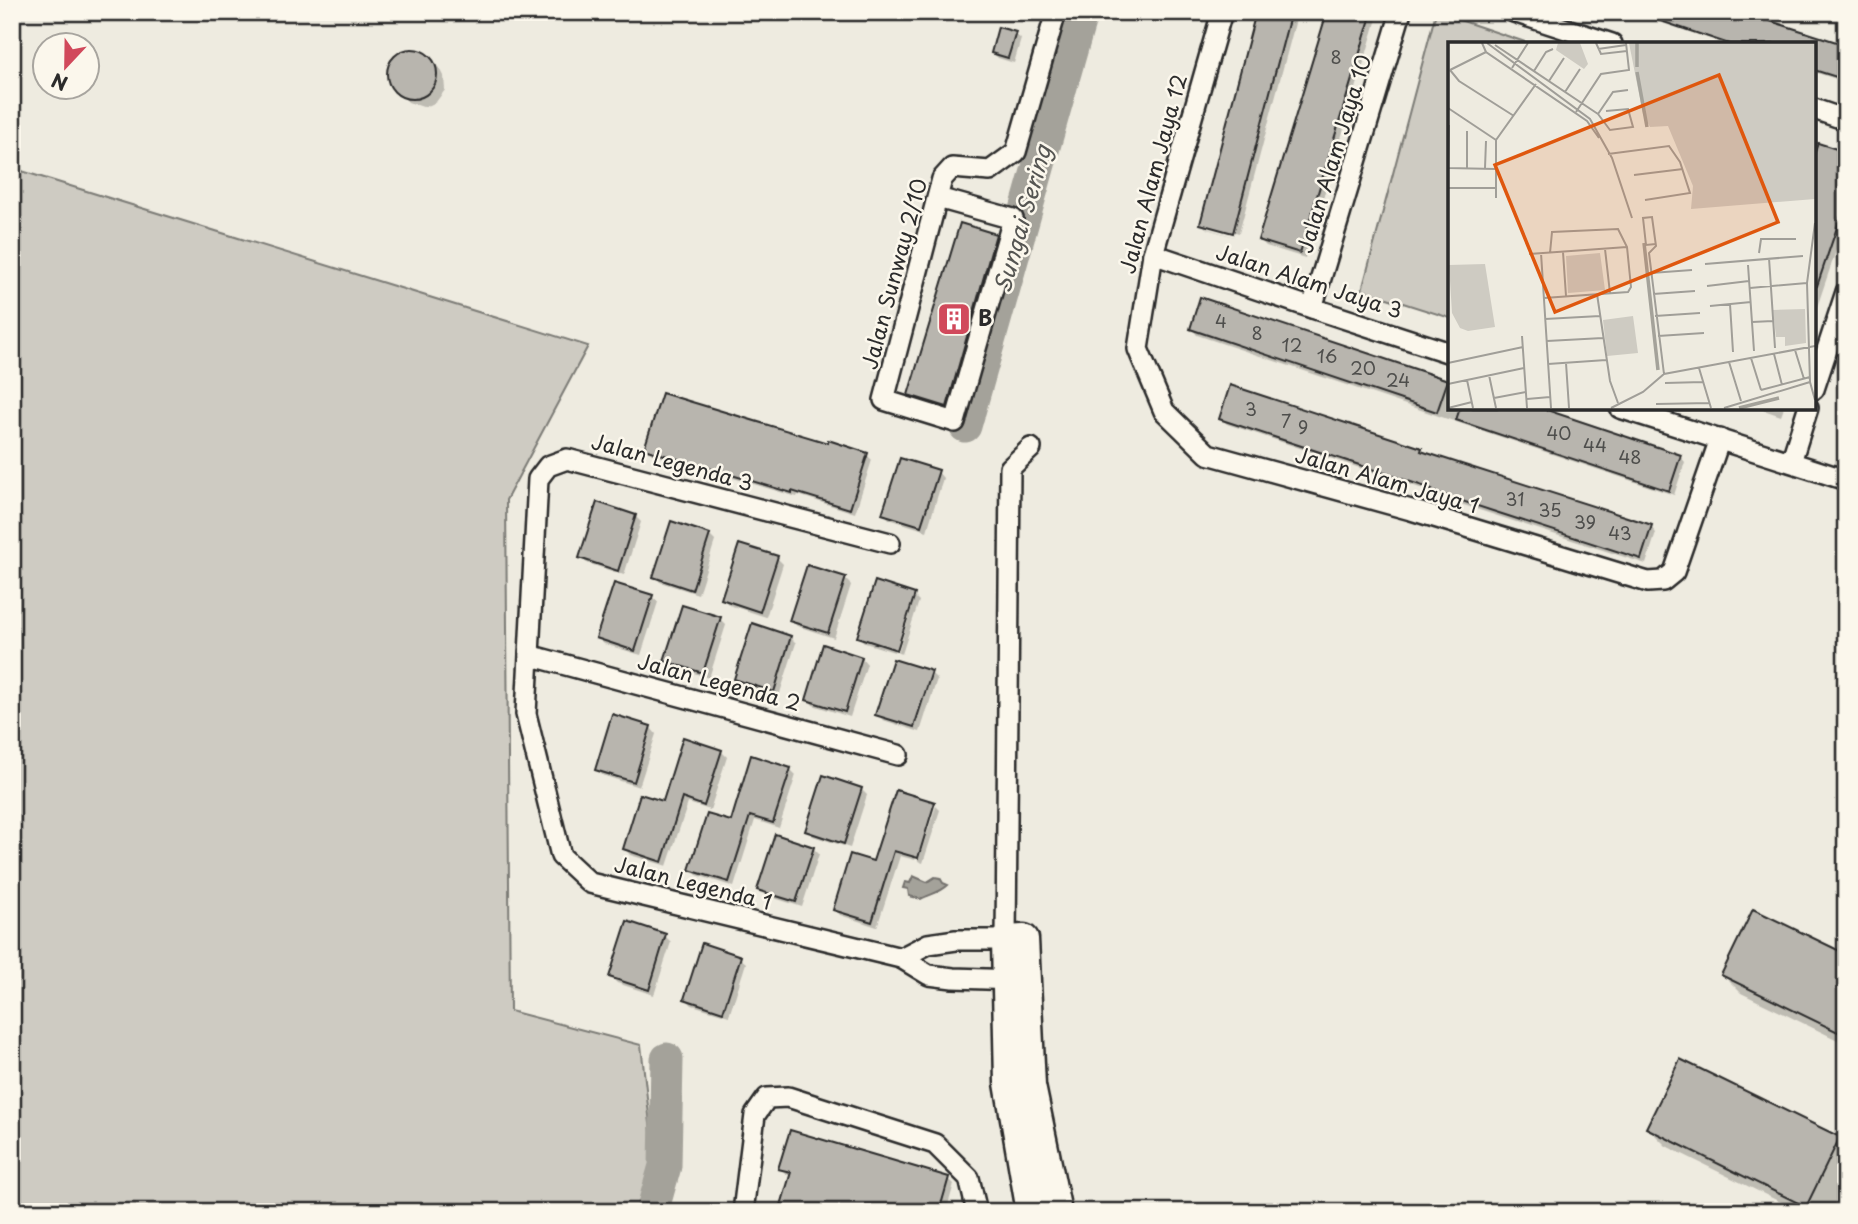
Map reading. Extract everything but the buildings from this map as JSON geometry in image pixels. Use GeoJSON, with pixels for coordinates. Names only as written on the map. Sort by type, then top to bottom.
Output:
{"type":"FeatureCollection","features":[{"type":"Feature","properties":{"kind":"street","name":"Jalan Sunway 2/10"},"geometry":{"type":"LineString","coordinates":[[938,198],[1013,219],[955,422],[884,400],[942,179],[952,169],[990,171],[1016,152],[1056,12]]}},
{"type":"Feature","properties":{"kind":"street","name":"Jalan Alam Jaya 12"},"geometry":{"type":"LineString","coordinates":[[1138,349],[1153,254],[1222,12]]}},
{"type":"Feature","properties":{"kind":"street","name":"Jalan Alam Jaya 10"},"geometry":{"type":"LineString","coordinates":[[1312,308],[1401,12]]}},
{"type":"Feature","properties":{"kind":"street"},"geometry":{"type":"LineString","coordinates":[[1514,12],[1606,42]]}},
{"type":"Feature","properties":{"kind":"street"},"geometry":{"type":"LineString","coordinates":[[1816,110],[1846,120]]}},
{"type":"Feature","properties":{"kind":"street","name":"Jalan Alam Jaya 3"},"geometry":{"type":"LineString","coordinates":[[1153,254],[1448,352]]}},
{"type":"Feature","properties":{"kind":"street"},"geometry":{"type":"LineString","coordinates":[[1816,383],[1846,292]]}},
{"type":"Feature","properties":{"kind":"street","name":"Jalan Alam Jaya 1"},"geometry":{"type":"LineString","coordinates":[[1138,349],[1164,411],[1208,454],[1411,510],[1648,582],[1663,581],[1674,572],[1720,439]]}},
{"type":"Feature","properties":{"kind":"street"},"geometry":{"type":"LineString","coordinates":[[1628,410],[1846,480]]}},
{"type":"Feature","properties":{"kind":"street"},"geometry":{"type":"LineString","coordinates":[[1791,462],[1807,410]]}},
{"type":"Feature","properties":{"kind":"street"},"geometry":{"type":"LineString","coordinates":[[1031,448],[1010,468],[1016,980],[1009,1083],[1031,1212]]}},
{"type":"Feature","properties":{"kind":"street","name":"Jalan Legenda 3"},"geometry":{"type":"LineString","coordinates":[[529,655],[538,479],[548,466],[567,459],[890,543]]}},
{"type":"Feature","properties":{"kind":"street","name":"Jalan Legenda 2"},"geometry":{"type":"LineString","coordinates":[[529,655],[898,755]]}},
{"type":"Feature","properties":{"kind":"street","name":"Jalan Legenda 1"},"geometry":{"type":"LineString","coordinates":[[529,655],[526,714],[561,856],[590,883],[901,958],[929,975],[1016,980]]}},
{"type":"Feature","properties":{"kind":"street"},"geometry":{"type":"LineString","coordinates":[[901,958],[928,944],[956,940],[1015,939]]}},
{"type":"Feature","properties":{"kind":"street"},"geometry":{"type":"LineString","coordinates":[[1016,980],[1031,1086],[1057,1212]]}},
{"type":"Feature","properties":{"kind":"street"},"geometry":{"type":"LineString","coordinates":[[743,1212],[755,1115],[767,1098],[788,1097],[935,1144],[969,1178],[977,1212]]}},
{"type":"Feature","properties":{"kind":"shaded area"},"geometry":{"type":"Polygon","coordinates":[[[1436,12],[1525,42],[1448,42],[1448,317],[1362,290],[1436,12]]]}},
{"type":"Feature","properties":{"kind":"shaded area"},"geometry":{"type":"Polygon","coordinates":[[[12,168],[588,346],[506,500],[510,1011],[641,1045],[654,1159],[643,1212],[12,1212],[12,168]]]}},
{"type":"Feature","properties":{"kind":"shaded area"},"geometry":{"type":"Polygon","coordinates":[[[913,876],[927,882],[935,877],[940,878],[948,885],[921,899],[909,896],[908,889],[903,888],[905,882],[910,883],[913,876]]]}},
{"type":"Feature","properties":{"kind":"waterway","name":"Sungai Sering"},"geometry":{"type":"LineString","coordinates":[[965,426],[1082,12]]}},
{"type":"Feature","properties":{"kind":"waterway","name":"Sungai Sering"},"geometry":{"type":"LineString","coordinates":[[652,1212],[665,1166],[667,1059]]}},
{"type":"Feature","properties":{"kind":"place","name":"B"},"geometry":{"type":"Point","coordinates":[954,319]}}]}
